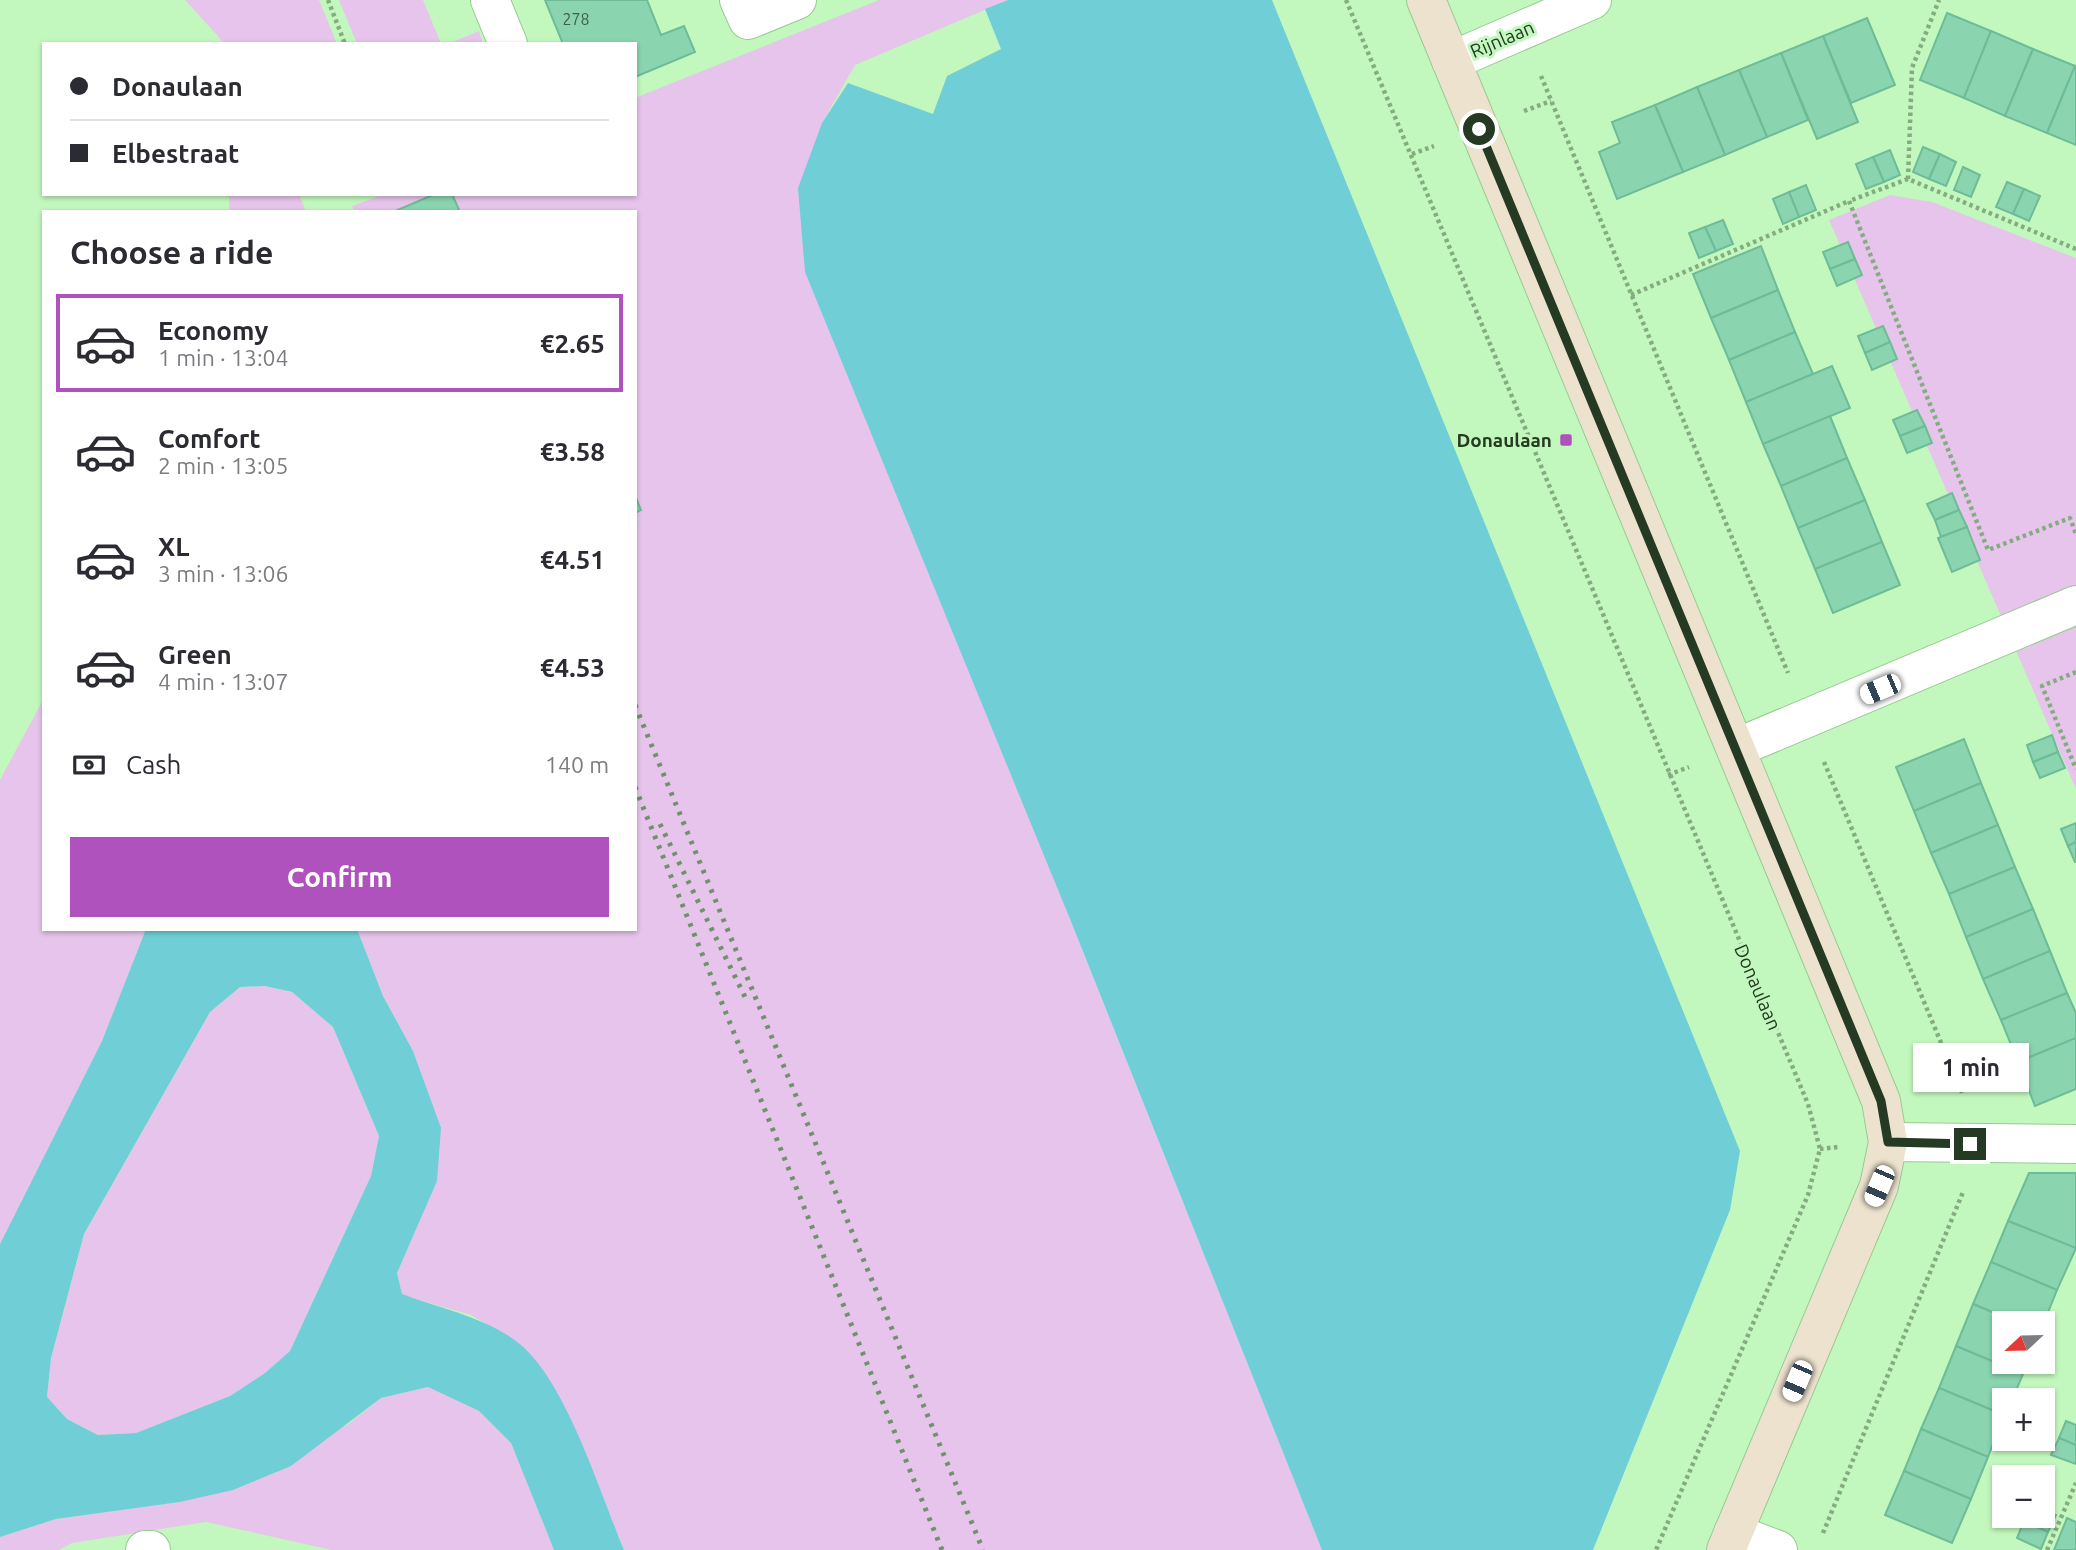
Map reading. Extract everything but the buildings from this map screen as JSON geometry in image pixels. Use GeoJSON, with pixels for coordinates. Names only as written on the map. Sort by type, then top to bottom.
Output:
{"type":"FeatureCollection","features":[{"type":"Feature","properties":{"kind":"street"},"geometry":{"type":"LineString","coordinates":[[490,0],[507,42]]}},
{"type":"Feature","properties":{"kind":"street"},"geometry":{"type":"LineString","coordinates":[[743,10],[797,0]]}},
{"type":"Feature","properties":{"kind":"street"},"geometry":{"type":"LineString","coordinates":[[1426,0],[1881,1101],[1888,1142],[1879,1186],[1730,1541],[1778,1550]]}},
{"type":"Feature","properties":{"kind":"street","name":"Rijnlaan"},"geometry":{"type":"LineString","coordinates":[[1451,61],[1592,0]]}},
{"type":"Feature","properties":{"kind":"street"},"geometry":{"type":"LineString","coordinates":[[1736,748],[2076,605]]}},
{"type":"Feature","properties":{"kind":"street"},"geometry":{"type":"LineString","coordinates":[[1888,1142],[2076,1144]]}},
{"type":"Feature","properties":{"kind":"street"},"geometry":{"type":"LineString","coordinates":[[145,1550],[151,1550]]}},
{"type":"Feature","properties":{"kind":"path"},"geometry":{"type":"LineString","coordinates":[[327,0],[344,42]]}},
{"type":"Feature","properties":{"kind":"path","name":"Donaulaan"},"geometry":{"type":"LineString","coordinates":[[1346,0],[1808,1104],[1820,1149],[1808,1195],[1656,1550]]}},
{"type":"Feature","properties":{"kind":"path"},"geometry":{"type":"LineString","coordinates":[[1908,179],[1912,68],[1939,0]]}},
{"type":"Feature","properties":{"kind":"path"},"geometry":{"type":"LineString","coordinates":[[1631,295],[1849,201],[1908,179],[2076,249]]}},
{"type":"Feature","properties":{"kind":"path"},"geometry":{"type":"LineString","coordinates":[[1849,201],[1988,550],[2070,518],[2076,534]]}},
{"type":"Feature","properties":{"kind":"path"},"geometry":{"type":"LineString","coordinates":[[2076,672],[2042,686],[2076,769]]}},
{"type":"Feature","properties":{"kind":"path"},"geometry":{"type":"LineString","coordinates":[[2047,1550],[2076,1483]]}},
{"type":"Feature","properties":{"kind":"shaded area"},"geometry":{"type":"Polygon","coordinates":[[[185,0],[319,0],[336,42],[223,42],[185,0]]]}},
{"type":"Feature","properties":{"kind":"shaded area"},"geometry":{"type":"Polygon","coordinates":[[[339,0],[423,0],[440,42],[356,42],[339,0]]]}},
{"type":"Feature","properties":{"kind":"shaded area"},"geometry":{"type":"Polygon","coordinates":[[[879,0],[1008,0],[855,65],[822,123],[1070,919],[1322,1550],[624,1550],[571,1422],[517,1342],[471,1315],[402,1295],[397,1273],[413,1230],[413,1051],[383,996],[358,931],[637,931],[637,210],[354,210],[352,206],[380,196],[637,196],[637,97],[879,0]]]}},
{"type":"Feature","properties":{"kind":"shaded area"},"geometry":{"type":"Polygon","coordinates":[[[479,31],[482,42],[453,42],[479,31]]]}},
{"type":"Feature","properties":{"kind":"shaded area"},"geometry":{"type":"Polygon","coordinates":[[[1890,195],[1932,202],[2076,258],[2076,789],[1829,220],[1890,195]]]}},
{"type":"Feature","properties":{"kind":"shaded area"},"geometry":{"type":"Polygon","coordinates":[[[229,196],[300,196],[305,210],[229,210],[229,196]]]}},
{"type":"Feature","properties":{"kind":"shaded area"},"geometry":{"type":"Polygon","coordinates":[[[42,702],[42,931],[145,931],[102,1041],[0,1244],[0,780],[42,702]]]}},
{"type":"Feature","properties":{"kind":"shaded area"},"geometry":{"type":"Polygon","coordinates":[[[265,986],[292,992],[333,1027],[379,1136],[371,1176],[290,1351],[265,1373],[230,1396],[136,1433],[99,1435],[67,1419],[47,1397],[51,1358],[84,1234],[210,1012],[240,987],[265,986]]]}},
{"type":"Feature","properties":{"kind":"shaded area"},"geometry":{"type":"Polygon","coordinates":[[[428,1387],[479,1411],[511,1443],[554,1550],[332,1550],[206,1522],[72,1543],[59,1550],[0,1550],[0,1537],[56,1519],[180,1502],[347,1425],[381,1398],[428,1387]]]}},
{"type":"Feature","properties":{"kind":"water"},"geometry":{"type":"Polygon","coordinates":[[[1008,0],[1272,0],[1740,1151],[1730,1210],[1593,1550],[1322,1550],[1070,919],[805,272],[798,188],[822,123],[848,83],[933,114],[947,76],[1001,49],[985,9],[1008,0]]]}},
{"type":"Feature","properties":{"kind":"water"},"geometry":{"type":"Polygon","coordinates":[[[145,931],[358,931],[383,996],[413,1051],[441,1128],[437,1181],[397,1273],[402,1294],[489,1325],[516,1341],[534,1358],[565,1408],[624,1550],[554,1550],[511,1443],[479,1411],[428,1387],[381,1398],[291,1466],[233,1490],[180,1502],[56,1519],[0,1537],[0,1244],[102,1041],[145,931]],[[265,986],[240,987],[210,1012],[84,1234],[51,1358],[47,1397],[67,1419],[98,1435],[136,1433],[230,1396],[265,1373],[290,1351],[371,1176],[379,1136],[333,1027],[292,992],[265,986]]]}},
{"type":"Feature","properties":{"kind":"railway"},"geometry":{"type":"LineString","coordinates":[[637,710],[983,1550]]}},
{"type":"Feature","properties":{"kind":"railway"},"geometry":{"type":"LineString","coordinates":[[637,792],[942,1550]]}},
{"type":"Feature","properties":{"kind":"railway"},"geometry":{"type":"LineString","coordinates":[[660,824],[748,1003]]}},
{"type":"Feature","properties":{"kind":"place","name":"Donaulaan"},"geometry":{"type":"Point","coordinates":[1566,440]}},
{"type":"Feature","properties":{"kind":"route"},"geometry":{"type":"LineString","coordinates":[[1479,129],[1881,1101],[1888,1142],[1970,1144]]}}]}
